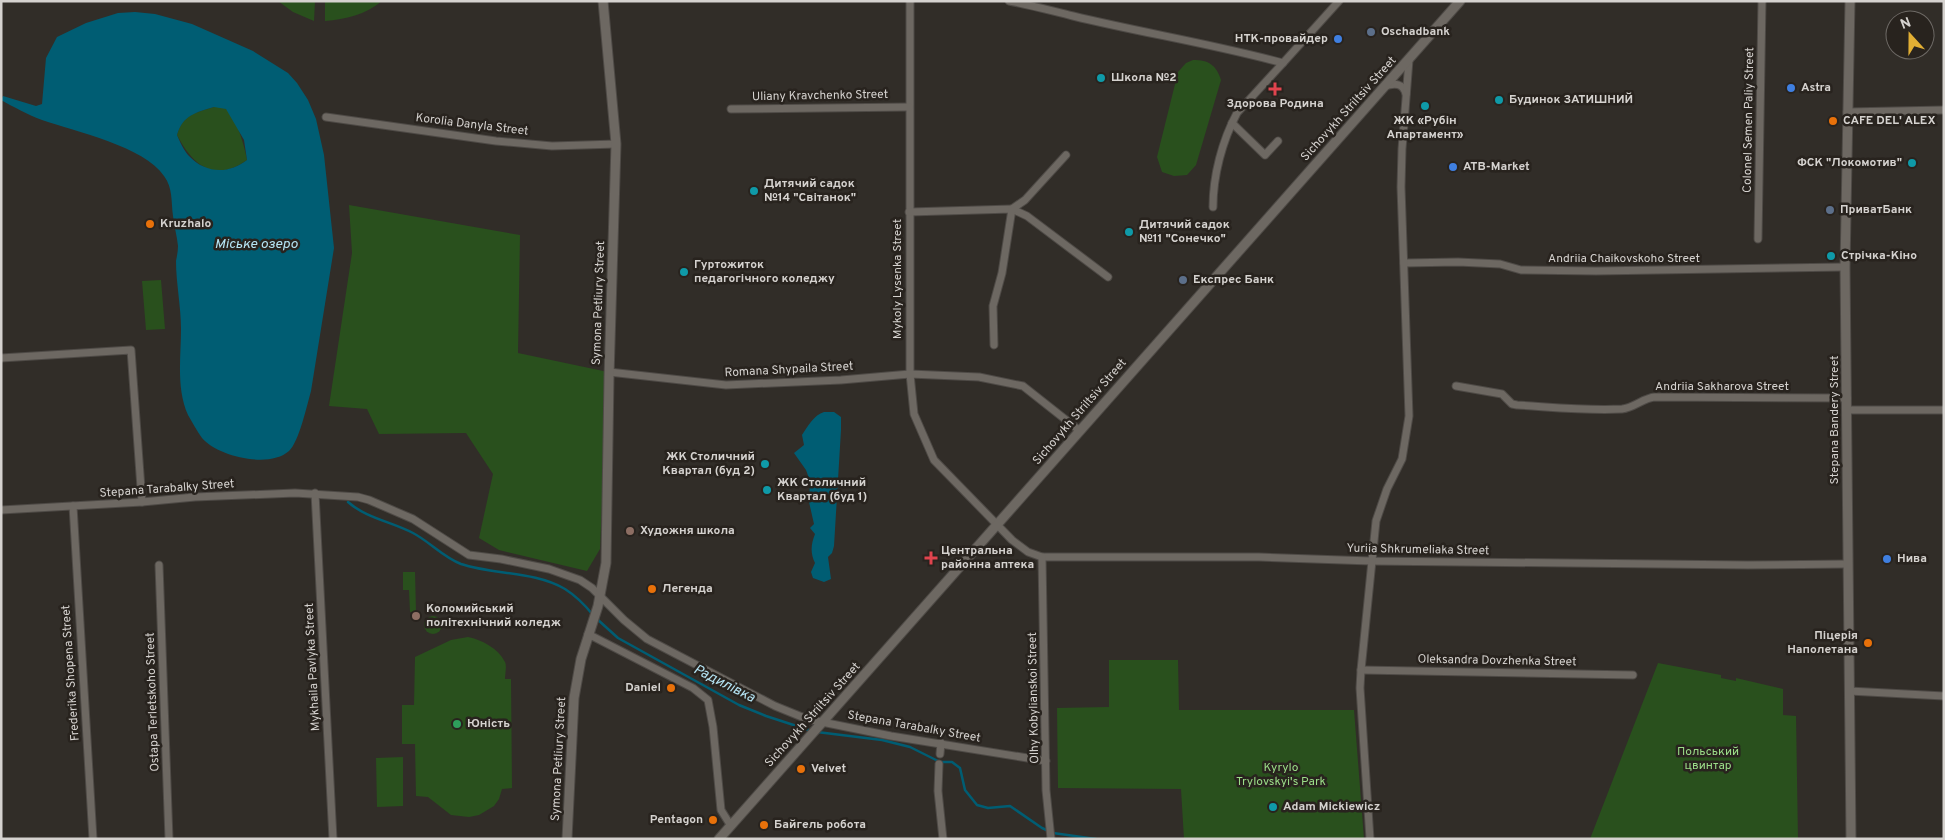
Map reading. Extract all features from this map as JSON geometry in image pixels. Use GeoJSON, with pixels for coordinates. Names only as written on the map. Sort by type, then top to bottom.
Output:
{"type":"FeatureCollection","features":[{"type":"Feature","properties":{"kind":"street","name":"Symona Petliury Street"},"geometry":{"type":"LineString","coordinates":[[567,839],[573,707],[581,659],[591,622],[598,606],[606,562],[609,372],[616,144],[603,1]]}},
{"type":"Feature","properties":{"kind":"street","name":"Mykoly Lysenka Street"},"geometry":{"type":"LineString","coordinates":[[910,1],[910,374],[914,414],[934,460],[997,527]]}},
{"type":"Feature","properties":{"kind":"street"},"geometry":{"type":"LineString","coordinates":[[1009,1],[1233,50],[1283,63]]}},
{"type":"Feature","properties":{"kind":"street"},"geometry":{"type":"LineString","coordinates":[[1213,207],[1213,188],[1216,173],[1232,123],[1237,114],[1339,1]]}},
{"type":"Feature","properties":{"kind":"street","name":"Sichovykh Striltsiv Street"},"geometry":{"type":"LineString","coordinates":[[719,839],[997,527],[1460,1]]}},
{"type":"Feature","properties":{"kind":"street","name":"Colonel Semen Paliy Street"},"geometry":{"type":"LineString","coordinates":[[1758,239],[1762,1]]}},
{"type":"Feature","properties":{"kind":"street","name":"Stepana Bandery Street"},"geometry":{"type":"LineString","coordinates":[[1850,1],[1845,268],[1851,839]]}},
{"type":"Feature","properties":{"kind":"street"},"geometry":{"type":"LineString","coordinates":[[1370,839],[1360,688],[1371,561],[1376,521],[1387,489],[1402,459],[1409,416],[1401,187],[1409,60]]}},
{"type":"Feature","properties":{"kind":"street"},"geometry":{"type":"LineString","coordinates":[[1384,86],[1391,84],[1402,86],[1406,94]]}},
{"type":"Feature","properties":{"kind":"street","name":"Uliany Kravchenko Street"},"geometry":{"type":"LineString","coordinates":[[731,109],[909,107]]}},
{"type":"Feature","properties":{"kind":"street"},"geometry":{"type":"LineString","coordinates":[[1847,112],[1944,110]]}},
{"type":"Feature","properties":{"kind":"street","name":"Korolia Danyla Street"},"geometry":{"type":"LineString","coordinates":[[326,117],[496,141],[552,146],[616,144]]}},
{"type":"Feature","properties":{"kind":"street"},"geometry":{"type":"LineString","coordinates":[[1232,123],[1265,155],[1278,141]]}},
{"type":"Feature","properties":{"kind":"street"},"geometry":{"type":"LineString","coordinates":[[994,345],[993,306],[1002,273],[1012,209],[1025,200],[1066,154]]}},
{"type":"Feature","properties":{"kind":"street"},"geometry":{"type":"LineString","coordinates":[[909,212],[1012,209],[1027,216],[1108,277]]}},
{"type":"Feature","properties":{"kind":"street","name":"Andriia Chaikovskoho Street"},"geometry":{"type":"LineString","coordinates":[[1404,263],[1458,262],[1500,264],[1520,270],[1596,271],[1845,268]]}},
{"type":"Feature","properties":{"kind":"street"},"geometry":{"type":"LineString","coordinates":[[1,358],[131,350],[142,502]]}},
{"type":"Feature","properties":{"kind":"street","name":"Romana Shypaila Street"},"geometry":{"type":"LineString","coordinates":[[609,372],[726,385],[841,380],[910,374],[980,377],[1023,386],[1080,431]]}},
{"type":"Feature","properties":{"kind":"street","name":"Andriia Sakharova Street"},"geometry":{"type":"LineString","coordinates":[[1456,386],[1502,394],[1512,404],[1556,407],[1624,409],[1645,399],[1655,397],[1847,398]]}},
{"type":"Feature","properties":{"kind":"street"},"geometry":{"type":"LineString","coordinates":[[1847,410],[1944,410]]}},
{"type":"Feature","properties":{"kind":"street","name":"Stepana Tarabalky Street"},"geometry":{"type":"LineString","coordinates":[[1,510],[195,497],[315,493],[358,497],[380,504],[413,520],[469,555],[501,559],[565,574],[585,583],[647,639],[776,706],[820,725],[1046,761]]}},
{"type":"Feature","properties":{"kind":"street","name":"Mykhaila Pavlyka Street"},"geometry":{"type":"LineString","coordinates":[[315,493],[334,839]]}},
{"type":"Feature","properties":{"kind":"street","name":"Frederika Shopena Street"},"geometry":{"type":"LineString","coordinates":[[72,506],[93,839]]}},
{"type":"Feature","properties":{"kind":"street","name":"Yuriia Shkrumeliaka Street"},"geometry":{"type":"LineString","coordinates":[[997,527],[1028,552],[1042,557],[1259,557],[1371,561],[1748,565],[1848,564]]}},
{"type":"Feature","properties":{"kind":"street","name":"Olhy Kobylianskoi Street"},"geometry":{"type":"LineString","coordinates":[[1042,557],[1046,761],[1051,837]]}},
{"type":"Feature","properties":{"kind":"street","name":"Ostapa Terletskoho Street"},"geometry":{"type":"LineString","coordinates":[[159,564],[168,839]]}},
{"type":"Feature","properties":{"kind":"street"},"geometry":{"type":"LineString","coordinates":[[588,634],[694,688],[708,700],[712,719],[721,810],[731,826]]}},
{"type":"Feature","properties":{"kind":"street","name":"Oleksandra Dovzhenka Street"},"geometry":{"type":"LineString","coordinates":[[1361,670],[1633,675]]}},
{"type":"Feature","properties":{"kind":"street"},"geometry":{"type":"LineString","coordinates":[[1849,691],[1944,696]]}},
{"type":"Feature","properties":{"kind":"street"},"geometry":{"type":"LineString","coordinates":[[940,754],[941,743]]}},
{"type":"Feature","properties":{"kind":"street"},"geometry":{"type":"LineString","coordinates":[[939,764],[938,791],[943,839]]}},
{"type":"Feature","properties":{"kind":"green space"},"geometry":{"type":"Polygon","coordinates":[[[278,1],[315,1],[314,21],[293,12],[278,1]]]}},
{"type":"Feature","properties":{"kind":"green space"},"geometry":{"type":"Polygon","coordinates":[[[325,1],[382,1],[369,10],[355,15],[325,21],[325,1]]]}},
{"type":"Feature","properties":{"kind":"green space"},"geometry":{"type":"Polygon","coordinates":[[[1193,60],[1211,64],[1221,80],[1196,165],[1187,175],[1174,176],[1162,172],[1157,157],[1178,72],[1186,63],[1193,60]]]}},
{"type":"Feature","properties":{"kind":"green space"},"geometry":{"type":"Polygon","coordinates":[[[214,107],[222,107],[230,112],[237,125],[247,160],[225,170],[206,168],[198,163],[183,146],[177,135],[186,118],[214,107]]]}},
{"type":"Feature","properties":{"kind":"green space"},"geometry":{"type":"Polygon","coordinates":[[[349,205],[520,235],[518,353],[608,372],[600,549],[587,571],[499,550],[479,538],[493,474],[466,433],[379,434],[367,409],[329,406],[352,253],[349,205]]]}},
{"type":"Feature","properties":{"kind":"green space"},"geometry":{"type":"Polygon","coordinates":[[[161,280],[165,329],[146,330],[142,281],[161,280]]]}},
{"type":"Feature","properties":{"kind":"green space"},"geometry":{"type":"Polygon","coordinates":[[[403,572],[415,572],[416,612],[410,612],[409,590],[403,590],[403,572]]]}},
{"type":"Feature","properties":{"kind":"green space"},"geometry":{"type":"Polygon","coordinates":[[[433,616],[439,619],[442,625],[439,631],[433,634],[427,631],[424,625],[427,619],[433,616]]]}},
{"type":"Feature","properties":{"kind":"green space","name":"Юність"},"geometry":{"type":"Polygon","coordinates":[[[468,637],[479,640],[494,649],[506,664],[505,679],[511,679],[512,788],[502,789],[499,799],[494,806],[479,815],[469,817],[451,815],[428,797],[416,796],[415,744],[402,744],[402,705],[414,705],[415,657],[451,640],[468,637]]]}},
{"type":"Feature","properties":{"kind":"green space","name":"Kyrylo Trylovskyi's Park"},"geometry":{"type":"Polygon","coordinates":[[[1109,660],[1178,660],[1179,710],[1354,710],[1364,839],[1184,839],[1181,789],[1058,788],[1057,708],[1109,707],[1109,660]]]}},
{"type":"Feature","properties":{"kind":"green space","name":"Польський цвинтар"},"geometry":{"type":"Polygon","coordinates":[[[1658,663],[1721,675],[1721,678],[1736,681],[1736,678],[1783,689],[1783,715],[1796,716],[1798,839],[1590,839],[1658,663]]]}},
{"type":"Feature","properties":{"kind":"green space"},"geometry":{"type":"Polygon","coordinates":[[[403,757],[403,806],[377,807],[376,758],[403,757]]]}},
{"type":"Feature","properties":{"kind":"water","name":"Міське озеро"},"geometry":{"type":"Polygon","coordinates":[[[118,13],[155,14],[192,24],[253,51],[288,73],[308,100],[316,119],[324,155],[334,248],[311,391],[296,440],[289,451],[280,456],[257,460],[231,455],[219,450],[202,438],[188,415],[184,405],[180,372],[181,320],[176,261],[178,246],[170,190],[164,176],[154,165],[126,148],[37,118],[1,100],[3,96],[36,106],[42,104],[46,58],[57,37],[86,23],[118,13]],[[214,107],[191,116],[183,123],[177,135],[189,156],[210,169],[225,170],[240,165],[247,160],[244,140],[226,109],[214,107]]]}},
{"type":"Feature","properties":{"kind":"water"},"geometry":{"type":"Polygon","coordinates":[[[824,412],[834,412],[841,417],[841,430],[834,546],[832,553],[828,557],[831,579],[824,582],[813,578],[811,572],[815,563],[812,556],[812,548],[815,534],[810,528],[814,524],[809,502],[810,481],[806,470],[794,453],[804,445],[802,435],[814,418],[824,412]]]}},
{"type":"Feature","properties":{"kind":"waterway","name":"Радилівка"},"geometry":{"type":"LineString","coordinates":[[348,502],[371,516],[413,533],[461,564],[527,576],[553,583],[573,595],[593,615]]}},
{"type":"Feature","properties":{"kind":"waterway","name":"Радилівка"},"geometry":{"type":"LineString","coordinates":[[597,619],[618,638],[739,705],[812,731]]}},
{"type":"Feature","properties":{"kind":"waterway","name":"Радилівка"},"geometry":{"type":"LineString","coordinates":[[817,732],[882,740],[910,747],[940,762],[952,762],[960,768],[965,790],[977,805],[988,808],[1010,806],[1042,828],[1053,833],[1096,839]]}},
{"type":"Feature","properties":{"kind":"place","name":"Oschadbank"},"geometry":{"type":"Point","coordinates":[1371,32]}},
{"type":"Feature","properties":{"kind":"place","name":"НТК-провайдер"},"geometry":{"type":"Point","coordinates":[1338,39]}},
{"type":"Feature","properties":{"kind":"place","name":"Школа №2"},"geometry":{"type":"Point","coordinates":[1101,78]}},
{"type":"Feature","properties":{"kind":"place","name":"Astra"},"geometry":{"type":"Point","coordinates":[1791,88]}},
{"type":"Feature","properties":{"kind":"place","name":"Здорова Родина"},"geometry":{"type":"Point","coordinates":[1275,89]}},
{"type":"Feature","properties":{"kind":"place","name":"Будинок ЗАТИШНИЙ"},"geometry":{"type":"Point","coordinates":[1499,100]}},
{"type":"Feature","properties":{"kind":"place","name":"ЖК «Рубін Апартамент»"},"geometry":{"type":"Point","coordinates":[1425,106]}},
{"type":"Feature","properties":{"kind":"place","name":"CAFE DEL' ALEX"},"geometry":{"type":"Point","coordinates":[1833,121]}},
{"type":"Feature","properties":{"kind":"place","name":"ФСК \"Локомотив\""},"geometry":{"type":"Point","coordinates":[1912,163]}},
{"type":"Feature","properties":{"kind":"place","name":"ATB-Market"},"geometry":{"type":"Point","coordinates":[1453,167]}},
{"type":"Feature","properties":{"kind":"place","name":"Дитячий садок №14 \"Світанок\""},"geometry":{"type":"Point","coordinates":[754,191]}},
{"type":"Feature","properties":{"kind":"place","name":"ПриватБанк"},"geometry":{"type":"Point","coordinates":[1830,210]}},
{"type":"Feature","properties":{"kind":"place","name":"Kruzhalo"},"geometry":{"type":"Point","coordinates":[150,224]}},
{"type":"Feature","properties":{"kind":"place","name":"Дитячий садок №11 \"Сонечко\""},"geometry":{"type":"Point","coordinates":[1129,232]}},
{"type":"Feature","properties":{"kind":"place","name":"Стрічка-Кіно"},"geometry":{"type":"Point","coordinates":[1831,256]}},
{"type":"Feature","properties":{"kind":"place","name":"Гуртожиток педагогічного коледжу"},"geometry":{"type":"Point","coordinates":[684,272]}},
{"type":"Feature","properties":{"kind":"place","name":"Експрес Банк"},"geometry":{"type":"Point","coordinates":[1183,280]}},
{"type":"Feature","properties":{"kind":"place","name":"ЖК Столичний Квартал (буд 2)"},"geometry":{"type":"Point","coordinates":[765,464]}},
{"type":"Feature","properties":{"kind":"place","name":"ЖК Столичний Квартал (буд 1)"},"geometry":{"type":"Point","coordinates":[767,490]}},
{"type":"Feature","properties":{"kind":"place","name":"Художня школа"},"geometry":{"type":"Point","coordinates":[630,531]}},
{"type":"Feature","properties":{"kind":"place","name":"Центральна районна аптека"},"geometry":{"type":"Point","coordinates":[931,558]}},
{"type":"Feature","properties":{"kind":"place","name":"Нива"},"geometry":{"type":"Point","coordinates":[1887,559]}},
{"type":"Feature","properties":{"kind":"place","name":"Легенда"},"geometry":{"type":"Point","coordinates":[652,589]}},
{"type":"Feature","properties":{"kind":"place","name":"Коломийський політехнічний коледж"},"geometry":{"type":"Point","coordinates":[416,616]}},
{"type":"Feature","properties":{"kind":"place","name":"Піцерія Наполетана"},"geometry":{"type":"Point","coordinates":[1868,643]}},
{"type":"Feature","properties":{"kind":"place","name":"Daniel"},"geometry":{"type":"Point","coordinates":[671,688]}},
{"type":"Feature","properties":{"kind":"place","name":"Юність"},"geometry":{"type":"Point","coordinates":[457,724]}},
{"type":"Feature","properties":{"kind":"place","name":"Velvet"},"geometry":{"type":"Point","coordinates":[801,769]}},
{"type":"Feature","properties":{"kind":"place","name":"Adam Mickiewicz"},"geometry":{"type":"Point","coordinates":[1273,807]}},
{"type":"Feature","properties":{"kind":"place","name":"Pentagon"},"geometry":{"type":"Point","coordinates":[713,820]}},
{"type":"Feature","properties":{"kind":"place","name":"Байгель робота"},"geometry":{"type":"Point","coordinates":[764,825]}}]}
